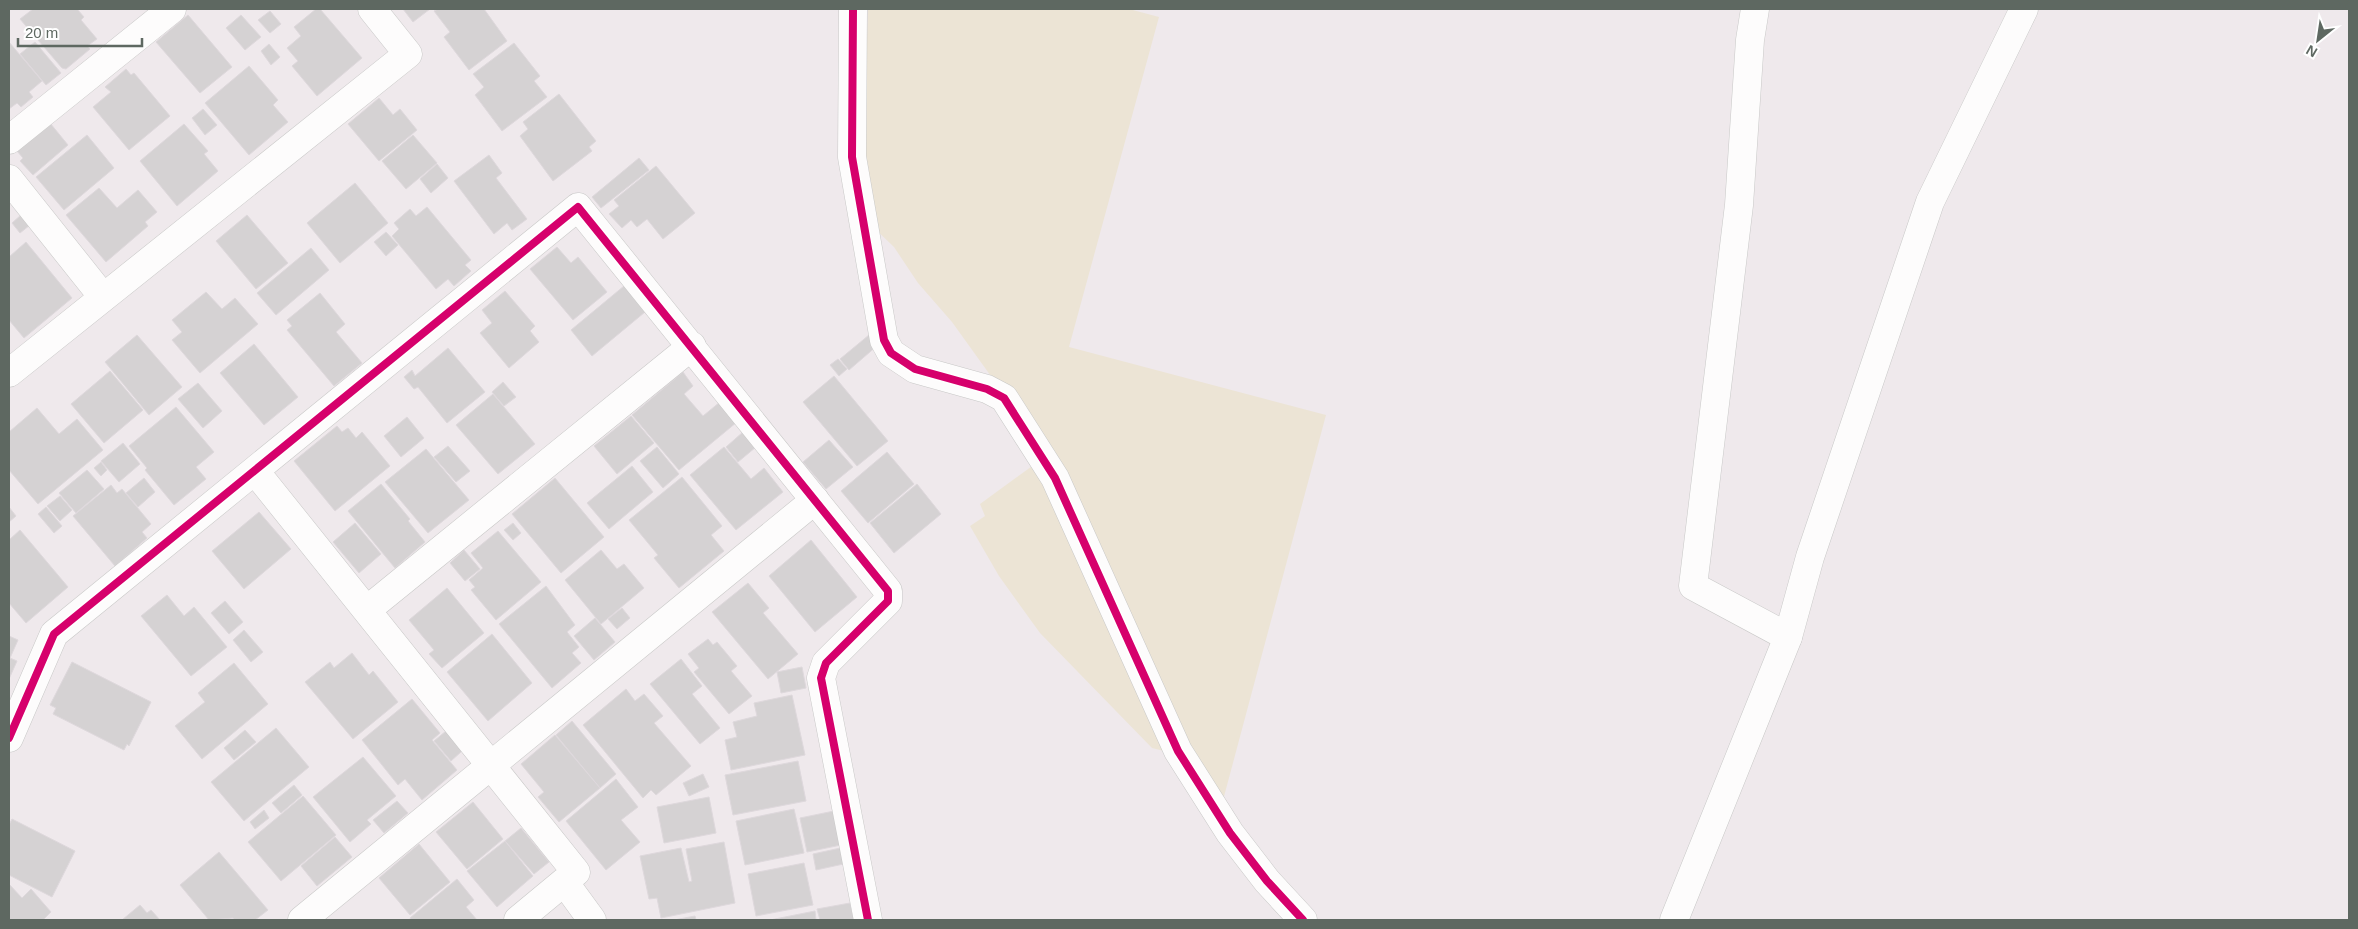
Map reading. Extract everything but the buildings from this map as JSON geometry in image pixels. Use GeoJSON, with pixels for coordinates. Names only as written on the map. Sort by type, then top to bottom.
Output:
{"type":"FeatureCollection","features":[{"type":"Feature","properties":{"kind":"street"},"geometry":{"type":"LineString","coordinates":[[9,140],[172,9]]}},
{"type":"Feature","properties":{"kind":"street"},"geometry":{"type":"LineString","coordinates":[[9,373],[408,54],[372,9]]}},
{"type":"Feature","properties":{"kind":"street"},"geometry":{"type":"LineString","coordinates":[[853,9],[852,157],[884,340],[890,353],[914,369],[986,388],[1004,398],[1055,478],[1178,751],[1230,833],[1267,881],[1303,920]]}},
{"type":"Feature","properties":{"kind":"street"},"geometry":{"type":"LineString","coordinates":[[1755,9],[1750,40],[1739,205],[1693,586],[1788,637]]}},
{"type":"Feature","properties":{"kind":"street"},"geometry":{"type":"LineString","coordinates":[[1674,920],[1788,637],[1810,557],[1930,202],[2024,9]]}},
{"type":"Feature","properties":{"kind":"street"},"geometry":{"type":"LineString","coordinates":[[9,179],[103,297]]}},
{"type":"Feature","properties":{"kind":"street"},"geometry":{"type":"LineString","coordinates":[[9,738],[54,634],[578,207],[888,591],[888,601],[826,663],[821,678],[868,920]]}},
{"type":"Feature","properties":{"kind":"street"},"geometry":{"type":"LineString","coordinates":[[368,609],[692,346]]}},
{"type":"Feature","properties":{"kind":"street"},"geometry":{"type":"LineString","coordinates":[[255,471],[368,609],[576,872],[518,920]]}},
{"type":"Feature","properties":{"kind":"street"},"geometry":{"type":"LineString","coordinates":[[302,920],[491,763],[816,500]]}},
{"type":"Feature","properties":{"kind":"street"},"geometry":{"type":"LineString","coordinates":[[565,882],[592,920]]}},
{"type":"Feature","properties":{"kind":"shaded area"},"geometry":{"type":"Polygon","coordinates":[[[868,9],[1129,9],[1159,17],[1069,347],[1326,415],[1222,804],[993,379],[952,322],[918,283],[894,247],[871,225],[863,156],[868,9]]]}},
{"type":"Feature","properties":{"kind":"shaded area"},"geometry":{"type":"Polygon","coordinates":[[[1035,464],[1168,752],[1152,748],[1040,633],[999,576],[970,526],[985,516],[980,504],[1035,464]]]}},
{"type":"Feature","properties":{"kind":"cycle path"},"geometry":{"type":"LineString","coordinates":[[853,9],[852,157],[884,340],[891,353],[915,369],[987,389],[1004,398],[1055,478],[1178,751],[1230,833],[1267,881],[1303,920]]}},
{"type":"Feature","properties":{"kind":"cycle path"},"geometry":{"type":"LineString","coordinates":[[9,738],[54,634],[578,207],[888,591],[888,601],[826,663],[821,678],[868,920]]}}]}
